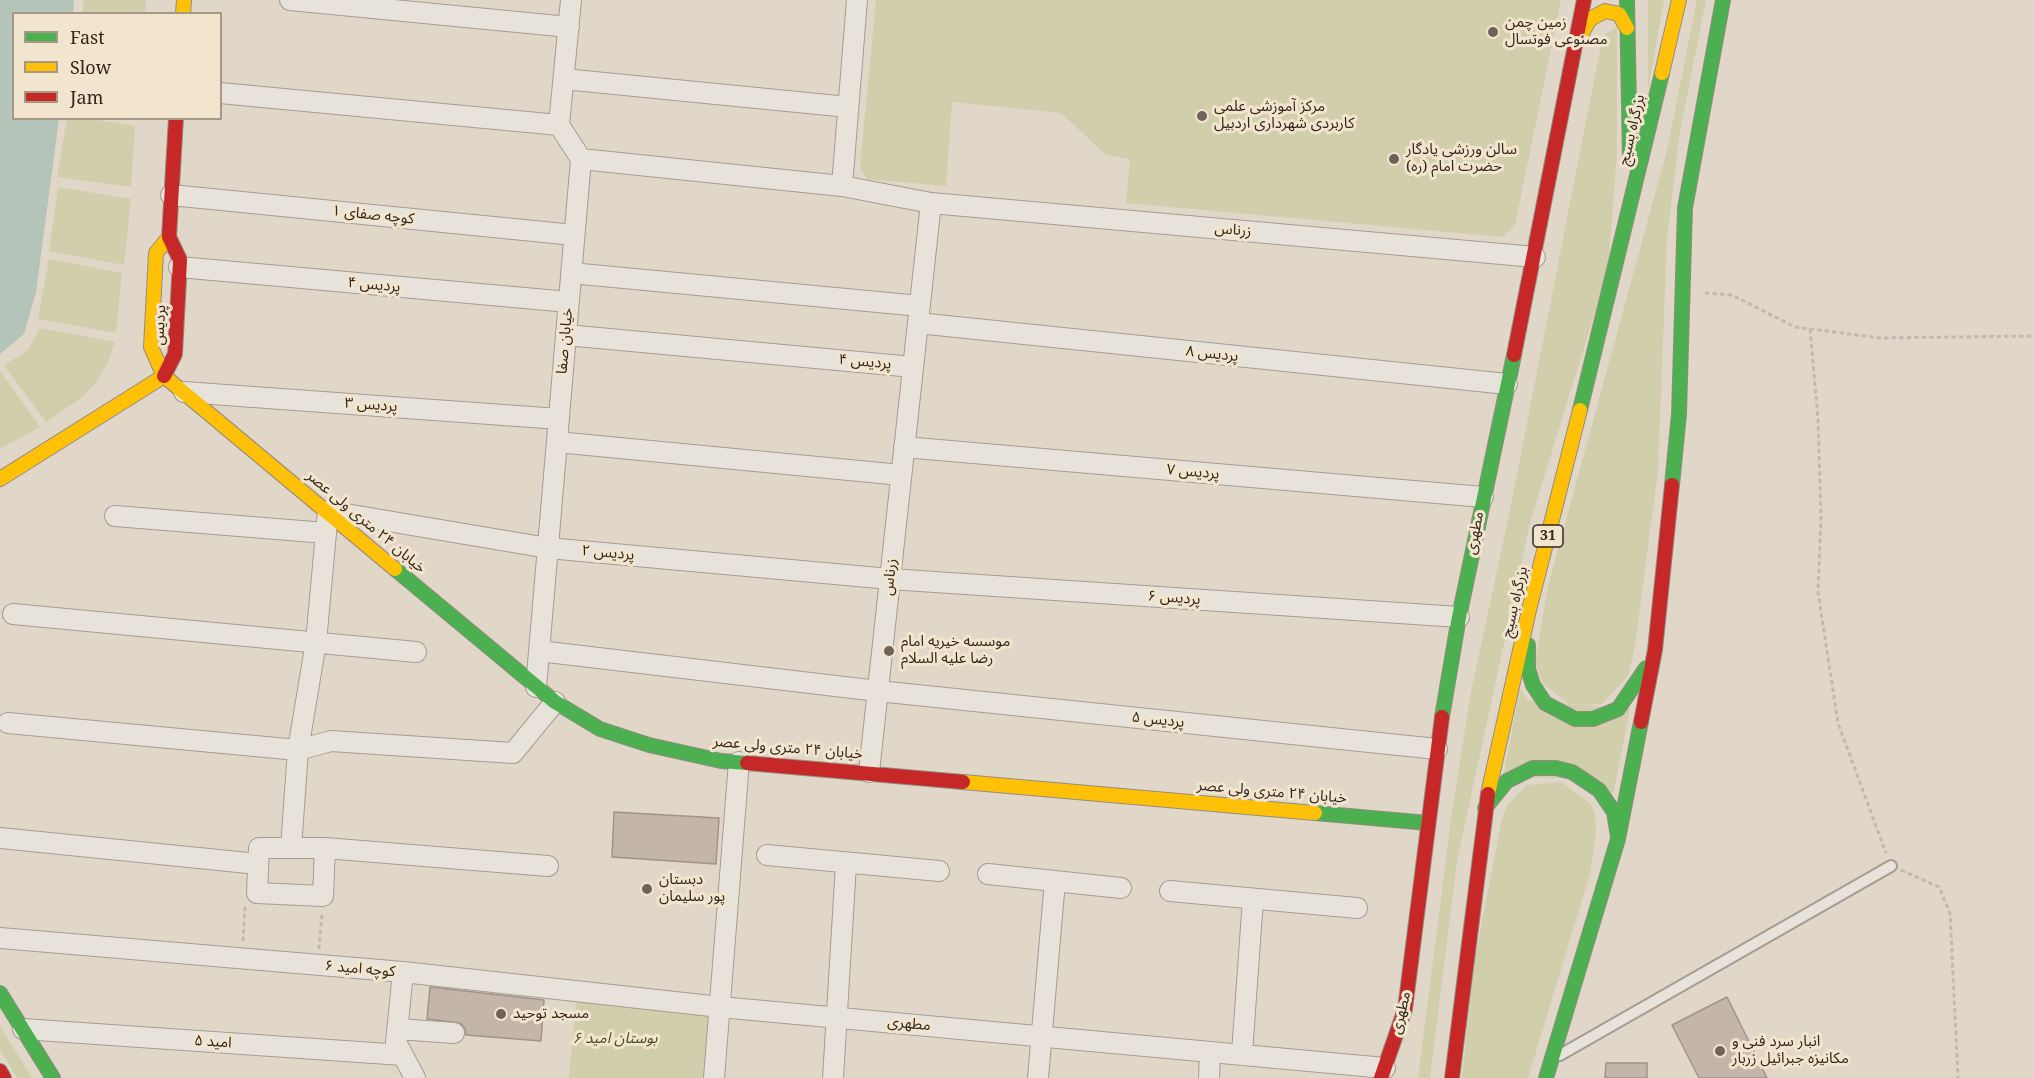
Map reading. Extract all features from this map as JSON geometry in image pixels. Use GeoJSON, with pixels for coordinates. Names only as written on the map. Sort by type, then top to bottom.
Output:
{"type":"FeatureCollection","features":[{"type":"Feature","properties":{"kind":"main road","name":"مطهری"},"geometry":{"type":"LineString","coordinates":[[1383,1073],[1405,1009],[1437,748],[1458,617],[1535,257],[1584,0]]}},
{"type":"Feature","properties":{"kind":"main road"},"geometry":{"type":"LineString","coordinates":[[1626,0],[1630,210]]}},
{"type":"Feature","properties":{"kind":"main road","name":"بزرگراه بسیج"},"geometry":{"type":"LineString","coordinates":[[1452,1078],[1485,808],[1529,610],[1630,210],[1679,0]]}},
{"type":"Feature","properties":{"kind":"main road"},"geometry":{"type":"LineString","coordinates":[[1546,1078],[1618,839],[1655,650],[1679,414],[1686,208],[1723,0]]}},
{"type":"Feature","properties":{"kind":"main road"},"geometry":{"type":"LineString","coordinates":[[1576,44],[1584,27],[1597,13],[1613,11],[1623,19],[1627,28]]}},
{"type":"Feature","properties":{"kind":"main road","name":"پردیس"},"geometry":{"type":"LineString","coordinates":[[164,376],[175,354],[180,260],[169,237],[176,120]]}},
{"type":"Feature","properties":{"kind":"main road","name":"پردیس"},"geometry":{"type":"LineString","coordinates":[[164,376],[150,347],[156,253],[169,237]]}},
{"type":"Feature","properties":{"kind":"main road"},"geometry":{"type":"LineString","coordinates":[[0,479],[164,376]]}},
{"type":"Feature","properties":{"kind":"main road","name":"خیابان ۲۴ متری ولی عصر"},"geometry":{"type":"LineString","coordinates":[[164,376],[536,687],[555,702],[600,729],[649,746],[739,762],[1428,824]]}},
{"type":"Feature","properties":{"kind":"main road"},"geometry":{"type":"LineString","coordinates":[[1529,610],[1528,669],[1533,685],[1545,703],[1575,719],[1593,719],[1618,709],[1638,683],[1655,650]]}},
{"type":"Feature","properties":{"kind":"main road"},"geometry":{"type":"LineString","coordinates":[[1485,808],[1507,781],[1539,767],[1556,768],[1572,772],[1599,790],[1614,812],[1618,839]]}},
{"type":"Feature","properties":{"kind":"main road"},"geometry":{"type":"LineString","coordinates":[[0,993],[53,1078]]}},
{"type":"Feature","properties":{"kind":"main road"},"geometry":{"type":"LineString","coordinates":[[0,1071],[4,1078]]}},
{"type":"Feature","properties":{"kind":"street"},"geometry":{"type":"LineString","coordinates":[[290,0],[569,27]]}},
{"type":"Feature","properties":{"kind":"street"},"geometry":{"type":"LineString","coordinates":[[572,0],[559,125],[581,159]]}},
{"type":"Feature","properties":{"kind":"street"},"geometry":{"type":"LineString","coordinates":[[842,186],[857,0]]}},
{"type":"Feature","properties":{"kind":"street"},"geometry":{"type":"LineString","coordinates":[[564,79],[848,107]]}},
{"type":"Feature","properties":{"kind":"street"},"geometry":{"type":"LineString","coordinates":[[222,93],[559,125]]}},
{"type":"Feature","properties":{"kind":"street","name":"زرناس"},"geometry":{"type":"LineString","coordinates":[[581,159],[842,186],[931,202],[1535,257]]}},
{"type":"Feature","properties":{"kind":"street","name":"خیابان صفا"},"geometry":{"type":"LineString","coordinates":[[536,687],[581,159]]}},
{"type":"Feature","properties":{"kind":"street","name":"کوچه صفای ۱"},"geometry":{"type":"LineString","coordinates":[[171,195],[574,235]]}},
{"type":"Feature","properties":{"kind":"street","name":"زرناس"},"geometry":{"type":"LineString","coordinates":[[869,772],[931,202]]}},
{"type":"Feature","properties":{"kind":"street","name":"پردیس ۴"},"geometry":{"type":"LineString","coordinates":[[179,267],[569,302]]}},
{"type":"Feature","properties":{"kind":"street","name":"پردیس ۸"},"geometry":{"type":"LineString","coordinates":[[571,273],[1507,384]]}},
{"type":"Feature","properties":{"kind":"street","name":"پردیس ۴"},"geometry":{"type":"LineString","coordinates":[[566,335],[913,367]]}},
{"type":"Feature","properties":{"kind":"street","name":"پردیس ۳"},"geometry":{"type":"LineString","coordinates":[[184,392],[559,418]]}},
{"type":"Feature","properties":{"kind":"street"},"geometry":{"type":"LineString","coordinates":[[557,442],[901,475]]}},
{"type":"Feature","properties":{"kind":"street","name":"پردیس ۷"},"geometry":{"type":"LineString","coordinates":[[904,447],[1483,497]]}},
{"type":"Feature","properties":{"kind":"street"},"geometry":{"type":"LineString","coordinates":[[291,848],[298,750],[316,642],[328,511]]}},
{"type":"Feature","properties":{"kind":"street","name":"پردیس ۲"},"geometry":{"type":"LineString","coordinates":[[328,511],[548,548],[890,579]]}},
{"type":"Feature","properties":{"kind":"street"},"geometry":{"type":"LineString","coordinates":[[115,516],[326,533]]}},
{"type":"Feature","properties":{"kind":"street","name":"پردیس ۶"},"geometry":{"type":"LineString","coordinates":[[890,579],[1458,617]]}},
{"type":"Feature","properties":{"kind":"street"},"geometry":{"type":"LineString","coordinates":[[13,614],[416,652]]}},
{"type":"Feature","properties":{"kind":"street","name":"پردیس ۵"},"geometry":{"type":"LineString","coordinates":[[539,651],[878,691],[1437,748]]}},
{"type":"Feature","properties":{"kind":"street"},"geometry":{"type":"LineString","coordinates":[[8,723],[298,750],[332,741],[513,753],[555,702]]}},
{"type":"Feature","properties":{"kind":"street"},"geometry":{"type":"LineString","coordinates":[[714,1078],[739,762]]}},
{"type":"Feature","properties":{"kind":"street"},"geometry":{"type":"LineString","coordinates":[[0,838],[258,864]]}},
{"type":"Feature","properties":{"kind":"street"},"geometry":{"type":"LineString","coordinates":[[325,848],[323,896],[257,893],[259,848],[325,848],[548,866]]}},
{"type":"Feature","properties":{"kind":"street"},"geometry":{"type":"LineString","coordinates":[[766,855],[939,871]]}},
{"type":"Feature","properties":{"kind":"street"},"geometry":{"type":"LineString","coordinates":[[833,1078],[846,864]]}},
{"type":"Feature","properties":{"kind":"street"},"geometry":{"type":"LineString","coordinates":[[988,874],[1121,888]]}},
{"type":"Feature","properties":{"kind":"street"},"geometry":{"type":"LineString","coordinates":[[1038,1078],[1055,881]]}},
{"type":"Feature","properties":{"kind":"street"},"geometry":{"type":"LineString","coordinates":[[1170,891],[1357,908]]}},
{"type":"Feature","properties":{"kind":"street"},"geometry":{"type":"LineString","coordinates":[[1242,1053],[1253,899]]}},
{"type":"Feature","properties":{"kind":"street","name":"کوچه امید ۶"},"geometry":{"type":"LineString","coordinates":[[0,938],[403,972],[720,1007]]}},
{"type":"Feature","properties":{"kind":"street"},"geometry":{"type":"LineString","coordinates":[[403,972],[396,1042],[415,1078]]}},
{"type":"Feature","properties":{"kind":"street","name":"مطهری"},"geometry":{"type":"LineString","coordinates":[[720,1007],[1210,1052],[1242,1053],[1383,1073]]}},
{"type":"Feature","properties":{"kind":"street","name":"امید ۵"},"geometry":{"type":"LineString","coordinates":[[23,1029],[403,1055]]}},
{"type":"Feature","properties":{"kind":"street"},"geometry":{"type":"LineString","coordinates":[[398,1029],[454,1033]]}},
{"type":"Feature","properties":{"kind":"street"},"geometry":{"type":"LineString","coordinates":[[1209,1078],[1210,1052]]}},
{"type":"Feature","properties":{"kind":"lane"},"geometry":{"type":"LineString","coordinates":[[1552,1060],[1891,866]]}},
{"type":"Feature","properties":{"kind":"path"},"geometry":{"type":"LineString","coordinates":[[1682,292],[1732,295],[1795,327],[1881,338],[2034,336]]}},
{"type":"Feature","properties":{"kind":"path"},"geometry":{"type":"LineString","coordinates":[[1810,329],[1820,484],[1818,591],[1838,723],[1891,866],[1939,887],[1950,913],[1958,1078]]}},
{"type":"Feature","properties":{"kind":"path"},"geometry":{"type":"LineString","coordinates":[[242,959],[245,894],[257,893]]}},
{"type":"Feature","properties":{"kind":"path"},"geometry":{"type":"LineString","coordinates":[[318,965],[323,896]]}},
{"type":"Feature","properties":{"kind":"path"},"geometry":{"type":"LineString","coordinates":[[454,1033],[459,978]]}},
{"type":"Feature","properties":{"kind":"green space"},"geometry":{"type":"Polygon","coordinates":[[[84,0],[146,0],[145,12],[82,12],[84,0]]]}},
{"type":"Feature","properties":{"kind":"green space","name":"مرکز آموزشی علمی کاربردی شهرداری اردبیل"},"geometry":{"type":"Polygon","coordinates":[[[876,0],[1561,0],[1515,225],[1503,237],[1126,203],[1130,159],[1106,155],[1061,113],[952,102],[946,186],[867,179],[860,168],[876,0]]]}},
{"type":"Feature","properties":{"kind":"green space"},"geometry":{"type":"Polygon","coordinates":[[[1648,0],[1664,0],[1648,90],[1648,0]]]}},
{"type":"Feature","properties":{"kind":"green space"},"geometry":{"type":"Polygon","coordinates":[[[1697,0],[1706,0],[1680,131],[1667,238],[1658,470],[1635,646],[1628,676],[1602,704],[1571,705],[1543,684],[1535,662],[1548,586],[1668,146],[1697,0]]]}},
{"type":"Feature","properties":{"kind":"green space"},"geometry":{"type":"Polygon","coordinates":[[[1617,26],[1617,152],[1609,257],[1604,283],[1530,523],[1457,861],[1430,1078],[1418,1078],[1452,812],[1470,697],[1509,515],[1603,37],[1617,26]]]}},
{"type":"Feature","properties":{"kind":"green space"},"geometry":{"type":"Polygon","coordinates":[[[67,120],[97,120],[135,126],[131,187],[57,177],[67,120]]]}},
{"type":"Feature","properties":{"kind":"green space"},"geometry":{"type":"Polygon","coordinates":[[[58,187],[131,199],[124,265],[49,251],[58,187]]]}},
{"type":"Feature","properties":{"kind":"green space"},"geometry":{"type":"Polygon","coordinates":[[[49,259],[122,273],[116,333],[38,319],[49,259]]]}},
{"type":"Feature","properties":{"kind":"green space"},"geometry":{"type":"Polygon","coordinates":[[[40,328],[115,342],[108,362],[97,381],[84,396],[46,422],[4,365],[27,351],[40,328]]]}},
{"type":"Feature","properties":{"kind":"green space"},"geometry":{"type":"Polygon","coordinates":[[[0,371],[40,427],[0,449],[0,371]]]}},
{"type":"Feature","properties":{"kind":"green space"},"geometry":{"type":"Polygon","coordinates":[[[1520,688],[1527,700],[1630,709],[1613,795],[1600,779],[1503,777],[1520,688]]]}},
{"type":"Feature","properties":{"kind":"green space"},"geometry":{"type":"Polygon","coordinates":[[[1561,782],[1591,804],[1595,814],[1596,834],[1590,874],[1528,1078],[1462,1078],[1474,963],[1502,819],[1508,804],[1527,785],[1561,782]]]}},
{"type":"Feature","properties":{"kind":"green space","name":"بوستان امید ۶"},"geometry":{"type":"Polygon","coordinates":[[[577,996],[709,1011],[705,1078],[569,1078],[577,996]]]}},
{"type":"Feature","properties":{"kind":"green space"},"geometry":{"type":"Polygon","coordinates":[[[0,1026],[32,1078],[17,1078],[0,1050],[0,1026]]]}},
{"type":"Feature","properties":{"kind":"shaded area"},"geometry":{"type":"Polygon","coordinates":[[[0,0],[74,0],[73,12],[12,12],[12,120],[59,120],[36,292],[24,334],[0,354],[0,0]]]}},
{"type":"Feature","properties":{"kind":"building"},"geometry":{"type":"Polygon","coordinates":[[[614,812],[719,818],[716,864],[612,857],[614,812]]]}},
{"type":"Feature","properties":{"kind":"building","name":"مسجد توحید"},"geometry":{"type":"Polygon","coordinates":[[[430,987],[544,1000],[541,1041],[466,1035],[465,1028],[460,1023],[427,1019],[430,987]]]}},
{"type":"Feature","properties":{"kind":"building","name":"انبار سرد فنی و مکانیزه جبرائیل زربار"},"geometry":{"type":"Polygon","coordinates":[[[1727,997],[1767,1078],[1699,1078],[1672,1025],[1727,997]]]}},
{"type":"Feature","properties":{"kind":"building"},"geometry":{"type":"Polygon","coordinates":[[[1606,1063],[1647,1063],[1647,1078],[1605,1078],[1606,1063]]]}},
{"type":"Feature","properties":{"kind":"traffic: fast"},"geometry":{"type":"LineString","coordinates":[[1627,0],[1630,160]]}},
{"type":"Feature","properties":{"kind":"traffic: fast"},"geometry":{"type":"LineString","coordinates":[[1672,485],[1679,414],[1685,208],[1723,0]]}},
{"type":"Feature","properties":{"kind":"traffic: fast"},"geometry":{"type":"LineString","coordinates":[[1580,410],[1662,73]]}},
{"type":"Feature","properties":{"kind":"traffic: fast"},"geometry":{"type":"LineString","coordinates":[[1442,717],[1459,617],[1514,355]]}},
{"type":"Feature","properties":{"kind":"traffic: fast"},"geometry":{"type":"LineString","coordinates":[[395,569],[555,702],[600,729],[649,745],[721,761],[747,763]]}},
{"type":"Feature","properties":{"kind":"traffic: fast"},"geometry":{"type":"LineString","coordinates":[[1528,645],[1528,669],[1533,685],[1545,703],[1575,719],[1593,719],[1618,709],[1646,668]]}},
{"type":"Feature","properties":{"kind":"traffic: fast"},"geometry":{"type":"LineString","coordinates":[[1546,1078],[1618,839],[1641,722]]}},
{"type":"Feature","properties":{"kind":"traffic: fast"},"geometry":{"type":"LineString","coordinates":[[1485,808],[1507,781],[1533,768],[1556,768],[1572,772],[1599,790],[1614,812],[1618,837]]}},
{"type":"Feature","properties":{"kind":"traffic: fast"},"geometry":{"type":"LineString","coordinates":[[1315,813],[1428,823]]}},
{"type":"Feature","properties":{"kind":"traffic: fast"},"geometry":{"type":"LineString","coordinates":[[0,993],[53,1078]]}},
{"type":"Feature","properties":{"kind":"traffic: slow"},"geometry":{"type":"LineString","coordinates":[[183,12],[184,0]]}},
{"type":"Feature","properties":{"kind":"traffic: slow"},"geometry":{"type":"LineString","coordinates":[[1662,73],[1679,0]]}},
{"type":"Feature","properties":{"kind":"traffic: slow"},"geometry":{"type":"LineString","coordinates":[[1578,40],[1590,19],[1605,11],[1619,14],[1627,28]]}},
{"type":"Feature","properties":{"kind":"traffic: slow"},"geometry":{"type":"LineString","coordinates":[[169,237],[156,253],[151,347],[164,376],[395,569]]}},
{"type":"Feature","properties":{"kind":"traffic: slow"},"geometry":{"type":"LineString","coordinates":[[0,479],[164,376]]}},
{"type":"Feature","properties":{"kind":"traffic: slow"},"geometry":{"type":"LineString","coordinates":[[1488,794],[1529,610],[1580,410]]}},
{"type":"Feature","properties":{"kind":"traffic: slow"},"geometry":{"type":"LineString","coordinates":[[963,782],[1315,813]]}},
{"type":"Feature","properties":{"kind":"traffic: jam"},"geometry":{"type":"LineString","coordinates":[[1514,355],[1584,0]]}},
{"type":"Feature","properties":{"kind":"traffic: jam"},"geometry":{"type":"LineString","coordinates":[[164,376],[175,354],[180,260],[169,237],[176,120]]}},
{"type":"Feature","properties":{"kind":"traffic: jam"},"geometry":{"type":"LineString","coordinates":[[1641,722],[1655,650],[1672,485]]}},
{"type":"Feature","properties":{"kind":"traffic: jam"},"geometry":{"type":"LineString","coordinates":[[1381,1078],[1405,1009],[1442,717]]}},
{"type":"Feature","properties":{"kind":"traffic: jam"},"geometry":{"type":"LineString","coordinates":[[747,763],[963,782]]}},
{"type":"Feature","properties":{"kind":"traffic: jam"},"geometry":{"type":"LineString","coordinates":[[1452,1078],[1488,794]]}},
{"type":"Feature","properties":{"kind":"traffic: jam"},"geometry":{"type":"LineString","coordinates":[[0,1071],[4,1078]]}},
{"type":"Feature","properties":{"kind":"place","name":"زمین چمن مصنوعی فوتسال"},"geometry":{"type":"Point","coordinates":[1493,32]}},
{"type":"Feature","properties":{"kind":"place","name":"مرکز آموزشی علمی کاربردی شهرداری اردبیل"},"geometry":{"type":"Point","coordinates":[1202,116]}},
{"type":"Feature","properties":{"kind":"place","name":"سالن ورزشی یادگار حضرت امام (ره)"},"geometry":{"type":"Point","coordinates":[1394,159]}},
{"type":"Feature","properties":{"kind":"place","name":"موسسه خیریه امام رضا علیه السلام"},"geometry":{"type":"Point","coordinates":[889,651]}},
{"type":"Feature","properties":{"kind":"place","name":"دبستان پور سلیمان"},"geometry":{"type":"Point","coordinates":[647,889]}},
{"type":"Feature","properties":{"kind":"place","name":"مسجد توحید"},"geometry":{"type":"Point","coordinates":[501,1014]}},
{"type":"Feature","properties":{"kind":"place","name":"انبار سرد فنی و مکانیزه جبرائیل زربار"},"geometry":{"type":"Point","coordinates":[1720,1051]}}]}
